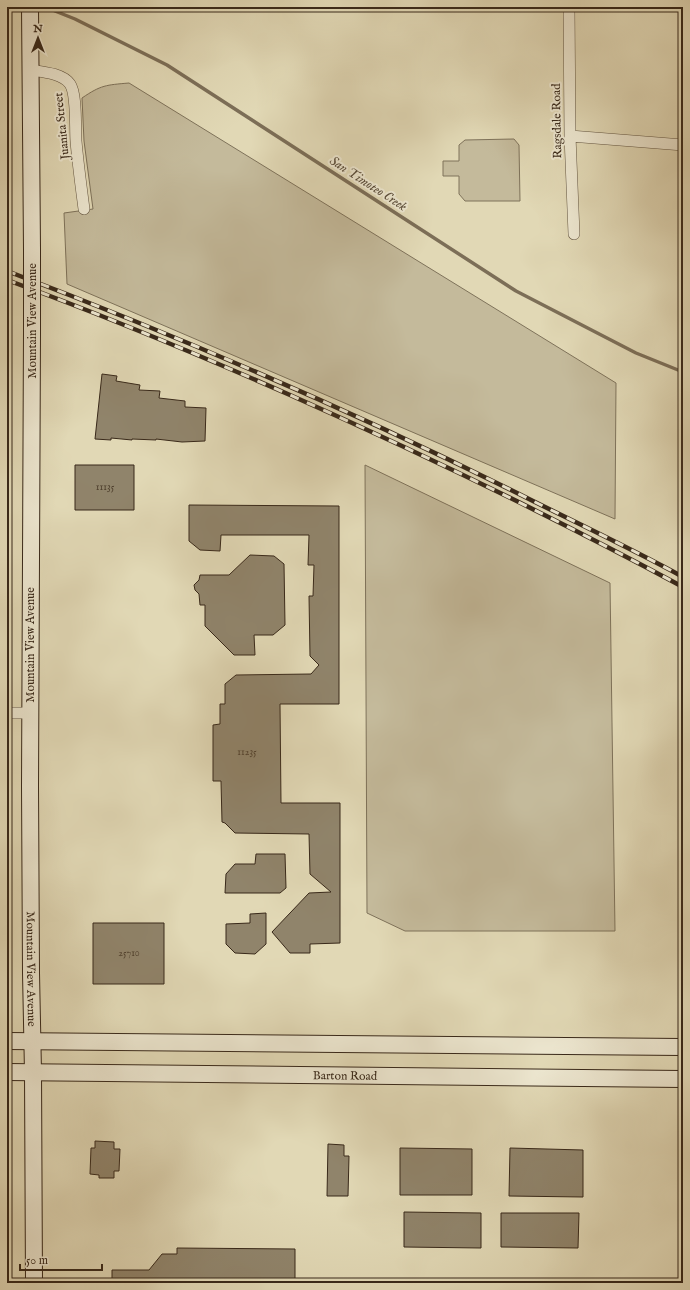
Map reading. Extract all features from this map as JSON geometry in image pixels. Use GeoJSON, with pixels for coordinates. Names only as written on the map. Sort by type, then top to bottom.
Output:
{"type":"FeatureCollection","features":[{"type":"Feature","properties":{"kind":"main road","name":"Mountain View Avenue"},"geometry":{"type":"LineString","coordinates":[[30,7],[32,250],[30,713],[34,1283]]}},
{"type":"Feature","properties":{"kind":"main road"},"geometry":{"type":"LineString","coordinates":[[7,1041],[683,1048]]}},
{"type":"Feature","properties":{"kind":"main road","name":"Barton Road"},"geometry":{"type":"LineString","coordinates":[[7,1072],[683,1079]]}},
{"type":"Feature","properties":{"kind":"street","name":"Ragsdale Road"},"geometry":{"type":"LineString","coordinates":[[569,7],[570,136],[574,234]]}},
{"type":"Feature","properties":{"kind":"street","name":"Juanita Street"},"geometry":{"type":"LineString","coordinates":[[30,70],[53,74],[64,79],[72,87],[74,97],[76,142],[84,209]]}},
{"type":"Feature","properties":{"kind":"street"},"geometry":{"type":"LineString","coordinates":[[570,136],[683,145]]}},
{"type":"Feature","properties":{"kind":"street"},"geometry":{"type":"LineString","coordinates":[[7,713],[30,713]]}},
{"type":"Feature","properties":{"kind":"shaded area"},"geometry":{"type":"Polygon","coordinates":[[[7,65],[8,65],[7,251],[7,65]]]}},
{"type":"Feature","properties":{"kind":"shaded area"},"geometry":{"type":"Polygon","coordinates":[[[129,83],[616,383],[615,519],[67,284],[64,213],[93,209],[84,141],[82,98],[94,90],[104,86],[129,83]]]}},
{"type":"Feature","properties":{"kind":"shaded area"},"geometry":{"type":"Polygon","coordinates":[[[514,139],[519,145],[520,201],[465,201],[459,194],[459,176],[443,176],[443,161],[459,161],[459,145],[465,140],[514,139]]]}},
{"type":"Feature","properties":{"kind":"shaded area"},"geometry":{"type":"Polygon","coordinates":[[[365,465],[610,583],[615,931],[405,931],[367,913],[365,465]]]}},
{"type":"Feature","properties":{"kind":"building"},"geometry":{"type":"Polygon","coordinates":[[[102,374],[117,376],[116,381],[140,385],[139,390],[160,391],[159,398],[185,401],[185,407],[206,408],[205,441],[182,442],[156,439],[95,439],[102,374]]]}},
{"type":"Feature","properties":{"kind":"building"},"geometry":{"type":"Polygon","coordinates":[[[75,465],[134,465],[134,510],[75,510],[75,465]]]}},
{"type":"Feature","properties":{"kind":"building"},"geometry":{"type":"Polygon","coordinates":[[[189,505],[339,506],[339,704],[280,704],[281,803],[340,803],[340,943],[310,944],[310,953],[290,953],[272,932],[309,893],[331,892],[310,874],[309,834],[235,833],[222,822],[221,781],[213,781],[213,725],[220,724],[220,704],[225,704],[225,684],[236,675],[311,674],[319,665],[310,656],[309,596],[313,596],[314,565],[308,565],[309,535],[221,535],[220,551],[200,550],[189,541],[189,505]]]}},
{"type":"Feature","properties":{"kind":"building"},"geometry":{"type":"Polygon","coordinates":[[[250,555],[274,556],[284,564],[285,625],[273,635],[254,635],[255,655],[234,655],[205,626],[205,605],[200,605],[199,594],[195,590],[194,585],[199,580],[200,575],[229,575],[250,555]]]}},
{"type":"Feature","properties":{"kind":"building"},"geometry":{"type":"Polygon","coordinates":[[[256,854],[285,854],[286,888],[280,893],[225,893],[226,874],[235,864],[255,864],[256,854]]]}},
{"type":"Feature","properties":{"kind":"building"},"geometry":{"type":"Polygon","coordinates":[[[266,913],[266,944],[255,954],[235,953],[226,944],[226,924],[250,923],[250,914],[266,913]]]}},
{"type":"Feature","properties":{"kind":"building"},"geometry":{"type":"Polygon","coordinates":[[[93,923],[164,923],[164,984],[93,984],[93,923]]]}},
{"type":"Feature","properties":{"kind":"building"},"geometry":{"type":"Polygon","coordinates":[[[95,1141],[114,1142],[114,1149],[120,1149],[119,1171],[114,1171],[114,1178],[99,1178],[99,1175],[90,1174],[91,1148],[95,1148],[95,1141]]]}},
{"type":"Feature","properties":{"kind":"building"},"geometry":{"type":"Polygon","coordinates":[[[328,1144],[344,1145],[344,1156],[349,1156],[348,1196],[327,1196],[328,1144]]]}},
{"type":"Feature","properties":{"kind":"building"},"geometry":{"type":"Polygon","coordinates":[[[400,1148],[472,1149],[472,1195],[400,1195],[400,1148]]]}},
{"type":"Feature","properties":{"kind":"building"},"geometry":{"type":"Polygon","coordinates":[[[510,1148],[583,1150],[583,1197],[509,1196],[510,1148]]]}},
{"type":"Feature","properties":{"kind":"building"},"geometry":{"type":"Polygon","coordinates":[[[404,1212],[481,1213],[481,1248],[404,1247],[404,1212]]]}},
{"type":"Feature","properties":{"kind":"building"},"geometry":{"type":"Polygon","coordinates":[[[501,1213],[579,1213],[578,1248],[501,1247],[501,1213]]]}},
{"type":"Feature","properties":{"kind":"building"},"geometry":{"type":"Polygon","coordinates":[[[177,1248],[295,1249],[295,1283],[112,1283],[112,1270],[149,1270],[162,1254],[177,1254],[177,1248]]]}},
{"type":"Feature","properties":{"kind":"waterway","name":"San Timoteo Creek"},"geometry":{"type":"LineString","coordinates":[[45,7],[75,19],[167,65],[516,291],[636,353],[683,372]]}},
{"type":"Feature","properties":{"kind":"railway"},"geometry":{"type":"LineString","coordinates":[[7,271],[207,351],[339,408],[469,469],[683,577]]}},
{"type":"Feature","properties":{"kind":"railway"},"geometry":{"type":"LineString","coordinates":[[7,280],[150,335],[340,417],[537,511],[683,587]]}}]}
